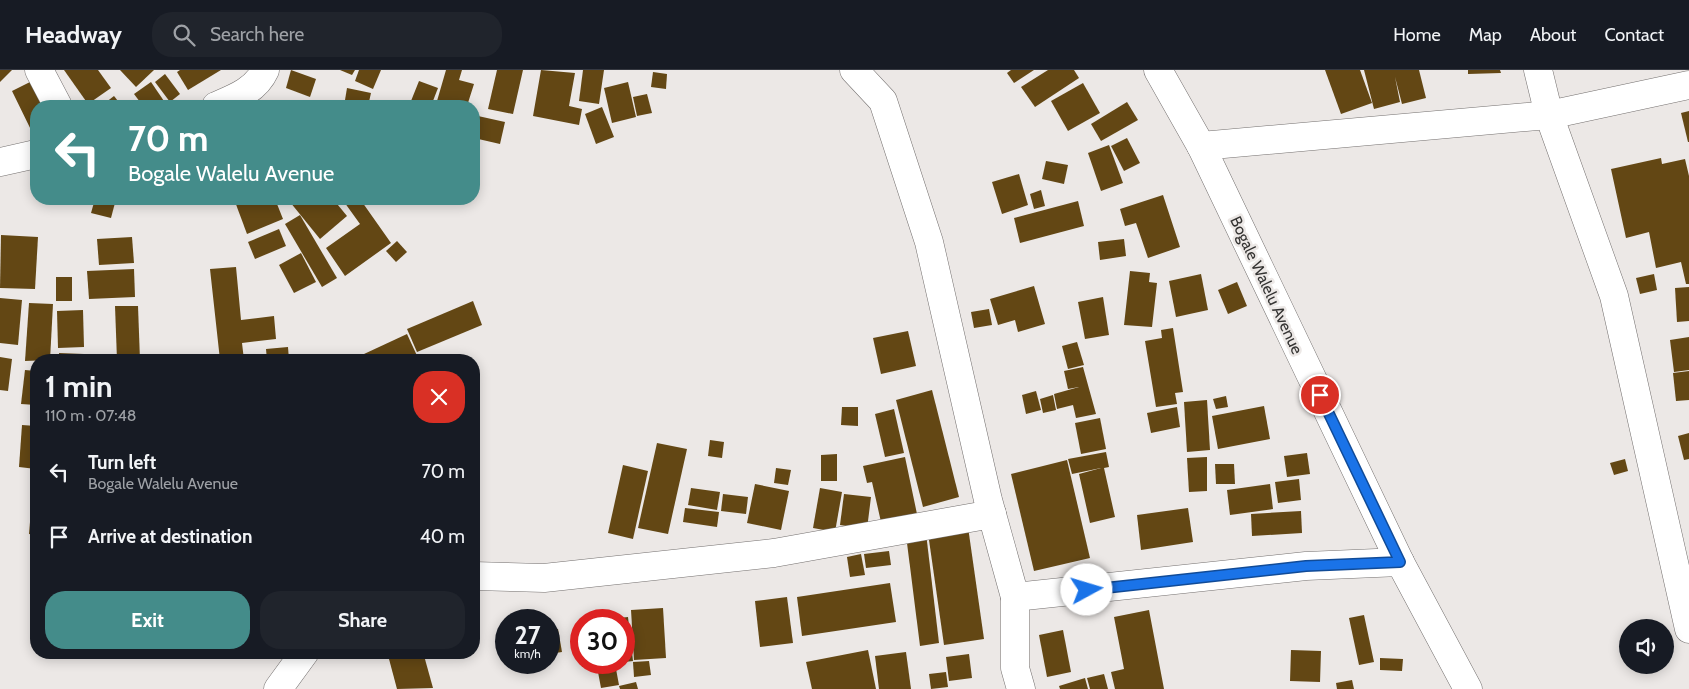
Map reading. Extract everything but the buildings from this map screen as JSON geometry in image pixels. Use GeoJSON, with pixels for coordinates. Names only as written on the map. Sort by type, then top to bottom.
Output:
{"type":"FeatureCollection","features":[{"type":"Feature","properties":{"kind":"main road"},"geometry":{"type":"LineString","coordinates":[[39,70],[55,100]]}},
{"type":"Feature","properties":{"kind":"main road"},"geometry":{"type":"LineString","coordinates":[[232,100],[242,96],[262,76],[265,70]]}},
{"type":"Feature","properties":{"kind":"main road"},"geometry":{"type":"LineString","coordinates":[[854,70],[883,101],[929,242],[992,514],[1015,597],[1015,668],[1021,689]]}},
{"type":"Feature","properties":{"kind":"main road","name":"Bogale Walelu Avenue"},"geometry":{"type":"LineString","coordinates":[[1158,70],[1201,146],[1400,562],[1468,689]]}},
{"type":"Feature","properties":{"kind":"main road"},"geometry":{"type":"LineString","coordinates":[[1538,70],[1549,115],[1614,296],[1689,629]]}},
{"type":"Feature","properties":{"kind":"main road"},"geometry":{"type":"LineString","coordinates":[[1201,146],[1549,115],[1689,85]]}},
{"type":"Feature","properties":{"kind":"main road"},"geometry":{"type":"LineString","coordinates":[[0,162],[30,155]]}},
{"type":"Feature","properties":{"kind":"main road"},"geometry":{"type":"LineString","coordinates":[[480,576],[544,578],[774,553],[992,514]]}},
{"type":"Feature","properties":{"kind":"main road"},"geometry":{"type":"LineString","coordinates":[[1015,597],[1306,566],[1400,562]]}},
{"type":"Feature","properties":{"kind":"main road"},"geometry":{"type":"LineString","coordinates":[[278,689],[300,659]]}},
{"type":"Feature","properties":{"kind":"route"},"geometry":{"type":"LineString","coordinates":[[1087,590],[1220,577],[1306,566],[1400,562],[1320,395]]}}]}
